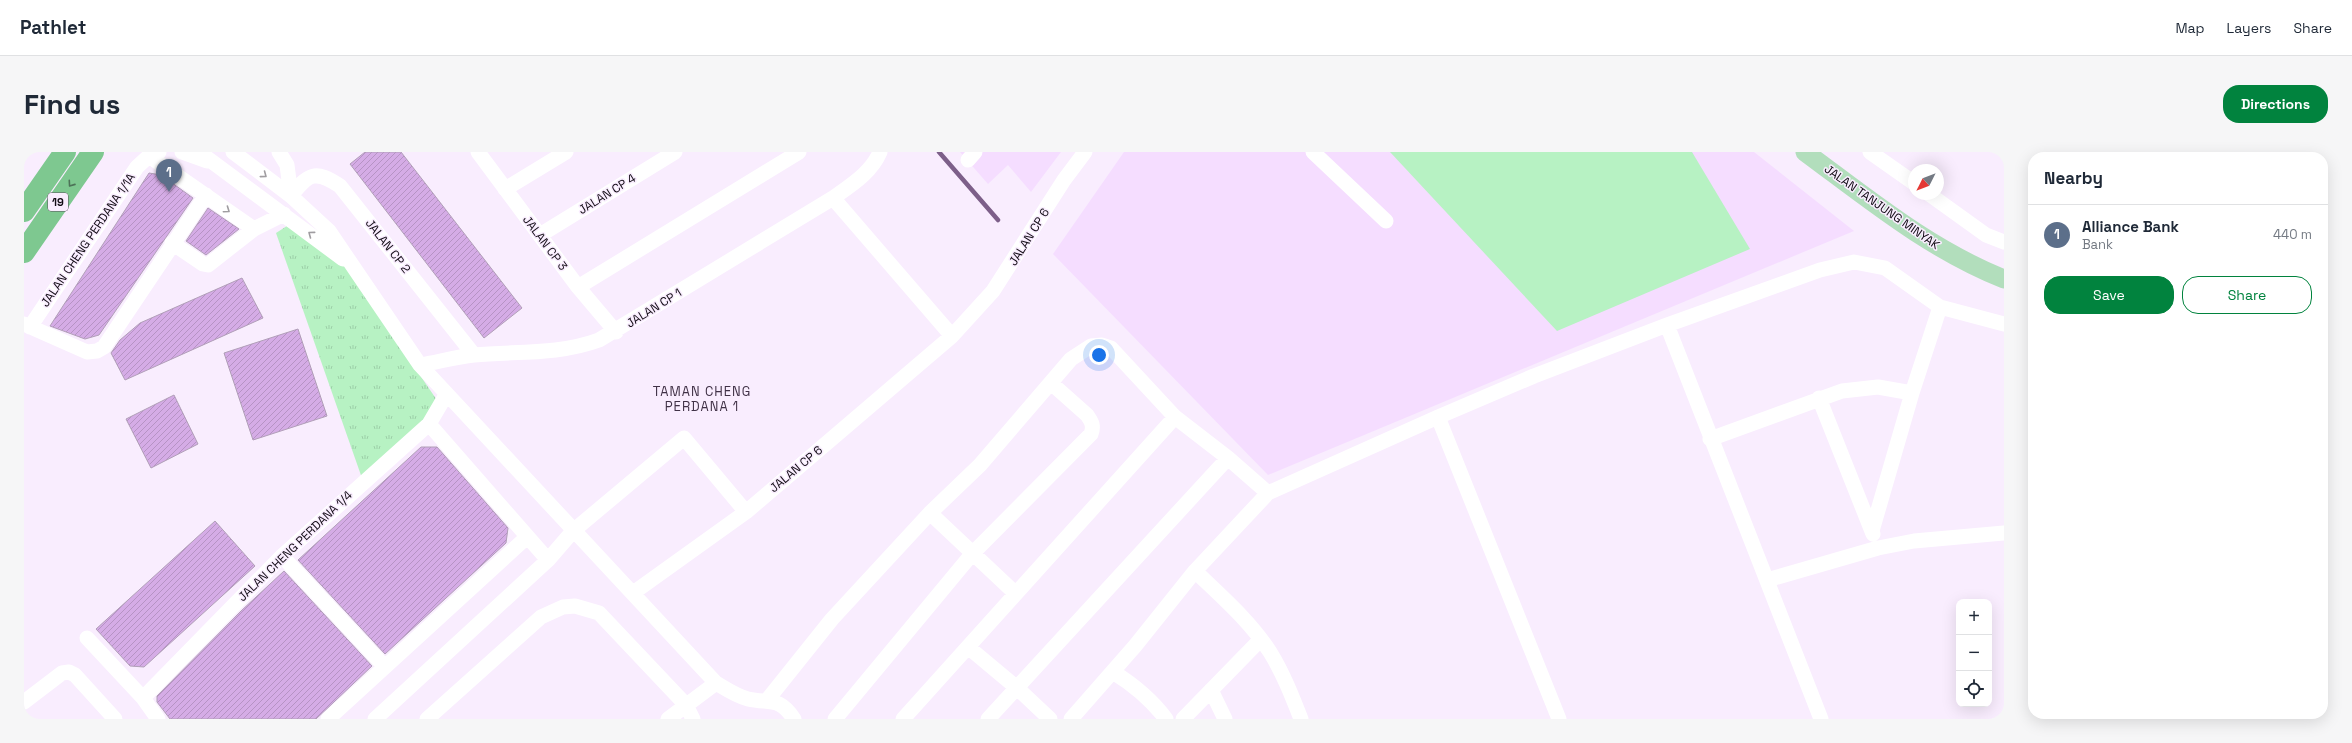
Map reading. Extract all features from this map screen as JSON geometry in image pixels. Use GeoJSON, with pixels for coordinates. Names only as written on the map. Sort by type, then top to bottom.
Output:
{"type":"FeatureCollection","features":[{"type":"Feature","properties":{"kind":"highway"},"geometry":{"type":"LineString","coordinates":[[24,210],[57,152]]}},
{"type":"Feature","properties":{"kind":"highway","name":"19"},"geometry":{"type":"LineString","coordinates":[[24,210],[65,152]]}},
{"type":"Feature","properties":{"kind":"highway","name":"19"},"geometry":{"type":"LineString","coordinates":[[24,252],[93,152]]}},
{"type":"Feature","properties":{"kind":"main road","name":"JALAN TANJUNG MINYAK"},"geometry":{"type":"LineString","coordinates":[[1805,152],[1916,234],[1964,262],[2004,279]]}},
{"type":"Feature","properties":{"kind":"street"},"geometry":{"type":"LineString","coordinates":[[182,152],[212,162]]}},
{"type":"Feature","properties":{"kind":"street"},"geometry":{"type":"LineString","coordinates":[[199,152],[353,267]]}},
{"type":"Feature","properties":{"kind":"street"},"geometry":{"type":"LineString","coordinates":[[233,152],[291,196],[329,231],[420,365],[446,395],[716,683],[736,695],[749,699],[768,699],[783,705],[794,719]]}},
{"type":"Feature","properties":{"kind":"street"},"geometry":{"type":"LineString","coordinates":[[279,152],[287,165],[291,196]]}},
{"type":"Feature","properties":{"kind":"street","name":"JALAN CP 3"},"geometry":{"type":"LineString","coordinates":[[478,152],[578,287],[616,332]]}},
{"type":"Feature","properties":{"kind":"street"},"geometry":{"type":"LineString","coordinates":[[506,189],[566,152]]}},
{"type":"Feature","properties":{"kind":"street","name":"JALAN CP 4"},"geometry":{"type":"LineString","coordinates":[[540,235],[675,152]]}},
{"type":"Feature","properties":{"kind":"street"},"geometry":{"type":"LineString","coordinates":[[578,287],[799,152]]}},
{"type":"Feature","properties":{"kind":"street","name":"JALAN CP 1"},"geometry":{"type":"LineString","coordinates":[[420,365],[474,355],[571,349],[599,340],[616,332],[833,198],[861,177],[876,160],[880,152]]}},
{"type":"Feature","properties":{"kind":"street","name":"JALAN CP 6"},"geometry":{"type":"LineString","coordinates":[[633,593],[746,512],[952,336],[994,291],[1064,180],[1085,152]]}},
{"type":"Feature","properties":{"kind":"street"},"geometry":{"type":"LineString","coordinates":[[1314,152],[1386,221]]}},
{"type":"Feature","properties":{"kind":"street"},"geometry":{"type":"LineString","coordinates":[[1870,152],[1908,179]]}},
{"type":"Feature","properties":{"kind":"street"},"geometry":{"type":"LineString","coordinates":[[154,154],[206,195],[254,229]]}},
{"type":"Feature","properties":{"kind":"street","name":"JALAN CHENG PERDANA 1/1A"},"geometry":{"type":"LineString","coordinates":[[27,325],[137,167],[154,154]]}},
{"type":"Feature","properties":{"kind":"street","name":"JALAN CP 2"},"geometry":{"type":"LineString","coordinates":[[291,196],[303,180],[312,175],[321,175],[340,186],[474,355]]}},
{"type":"Feature","properties":{"kind":"street"},"geometry":{"type":"LineString","coordinates":[[27,325],[87,352],[97,351],[104,347],[172,243],[206,195]]}},
{"type":"Feature","properties":{"kind":"street"},"geometry":{"type":"LineString","coordinates":[[833,198],[952,336]]}},
{"type":"Feature","properties":{"kind":"street"},"geometry":{"type":"LineString","coordinates":[[1937,200],[1986,235],[2004,242]]}},
{"type":"Feature","properties":{"kind":"street"},"geometry":{"type":"LineString","coordinates":[[172,243],[203,264],[208,265],[254,229],[284,214]]}},
{"type":"Feature","properties":{"kind":"street"},"geometry":{"type":"LineString","coordinates":[[1071,719],[1113,672],[1195,571],[1268,493],[1534,376],[1667,325],[1820,270],[1854,262],[1885,268],[1940,307],[2004,324]]}},
{"type":"Feature","properties":{"kind":"street"},"geometry":{"type":"LineString","coordinates":[[1872,531],[1912,393],[1940,307]]}},
{"type":"Feature","properties":{"kind":"street"},"geometry":{"type":"LineString","coordinates":[[1667,325],[1710,439],[1821,719]]}},
{"type":"Feature","properties":{"kind":"street"},"geometry":{"type":"LineString","coordinates":[[768,699],[832,619],[930,513],[980,465],[1051,383],[1081,351],[1091,346],[1102,345],[1111,348],[1175,417],[1228,458],[1268,493]]}},
{"type":"Feature","properties":{"kind":"street"},"geometry":{"type":"LineString","coordinates":[[835,719],[972,554],[1091,434],[1093,428],[1092,421],[1051,383]]}},
{"type":"Feature","properties":{"kind":"street"},"geometry":{"type":"LineString","coordinates":[[1710,439],[1819,398],[1842,391],[1878,387],[1912,393]]}},
{"type":"Feature","properties":{"kind":"street","name":"JALAN CHENG PERDANA 1/4"},"geometry":{"type":"LineString","coordinates":[[143,698],[282,556],[429,424],[446,395]]}},
{"type":"Feature","properties":{"kind":"street"},"geometry":{"type":"LineString","coordinates":[[1819,398],[1878,548]]}},
{"type":"Feature","properties":{"kind":"street"},"geometry":{"type":"LineString","coordinates":[[904,719],[1015,593],[1175,417]]}},
{"type":"Feature","properties":{"kind":"street"},"geometry":{"type":"LineString","coordinates":[[1438,417],[1559,719]]}},
{"type":"Feature","properties":{"kind":"street"},"geometry":{"type":"LineString","coordinates":[[429,424],[548,560]]}},
{"type":"Feature","properties":{"kind":"street"},"geometry":{"type":"LineString","coordinates":[[374,719],[548,560],[573,531],[684,438],[746,512]]}},
{"type":"Feature","properties":{"kind":"street"},"geometry":{"type":"LineString","coordinates":[[988,719],[1228,458]]}},
{"type":"Feature","properties":{"kind":"street"},"geometry":{"type":"LineString","coordinates":[[930,513],[1015,593]]}},
{"type":"Feature","properties":{"kind":"street"},"geometry":{"type":"LineString","coordinates":[[1766,580],[1878,548],[1914,541],[2004,533]]}},
{"type":"Feature","properties":{"kind":"street"},"geometry":{"type":"LineString","coordinates":[[328,719],[527,537]]}},
{"type":"Feature","properties":{"kind":"street"},"geometry":{"type":"LineString","coordinates":[[282,556],[385,667]]}},
{"type":"Feature","properties":{"kind":"street"},"geometry":{"type":"LineString","coordinates":[[1195,571],[1241,616],[1261,639],[1280,670],[1301,719]]}},
{"type":"Feature","properties":{"kind":"street"},"geometry":{"type":"LineString","coordinates":[[427,719],[541,617],[563,606],[575,606],[599,613],[686,705],[693,719]]}},
{"type":"Feature","properties":{"kind":"street"},"geometry":{"type":"LineString","coordinates":[[87,638],[143,698],[158,719]]}},
{"type":"Feature","properties":{"kind":"street"},"geometry":{"type":"LineString","coordinates":[[1183,719],[1261,639]]}},
{"type":"Feature","properties":{"kind":"street"},"geometry":{"type":"LineString","coordinates":[[968,647],[1017,688],[1050,719]]}},
{"type":"Feature","properties":{"kind":"street"},"geometry":{"type":"LineString","coordinates":[[24,702],[62,673],[69,672],[75,676],[115,719]]}},
{"type":"Feature","properties":{"kind":"street"},"geometry":{"type":"LineString","coordinates":[[1113,672],[1134,685],[1157,707],[1166,719]]}},
{"type":"Feature","properties":{"kind":"street"},"geometry":{"type":"LineString","coordinates":[[668,719],[716,683]]}},
{"type":"Feature","properties":{"kind":"street"},"geometry":{"type":"LineString","coordinates":[[1211,690],[1224,719]]}},
{"type":"Feature","properties":{"kind":"shaded area"},"geometry":{"type":"Polygon","coordinates":[[[960,152],[1061,152],[1031,192],[1008,165],[988,184],[960,152]]]}},
{"type":"Feature","properties":{"kind":"shaded area"},"geometry":{"type":"Polygon","coordinates":[[[1124,152],[1754,152],[1854,231],[1268,475],[1053,254],[1124,152]]]}},
{"type":"Feature","properties":{"kind":"green space"},"geometry":{"type":"Polygon","coordinates":[[[1390,152],[1692,152],[1750,249],[1557,331],[1390,152]]]}},
{"type":"Feature","properties":{"kind":"green space"},"geometry":{"type":"Polygon","coordinates":[[[290,224],[341,259],[443,409],[363,481],[276,233],[290,224]]]}},
{"type":"Feature","properties":{"kind":"building"},"geometry":{"type":"Polygon","coordinates":[[[365,152],[401,152],[522,308],[484,338],[350,164],[365,152]]]}},
{"type":"Feature","properties":{"kind":"building"},"geometry":{"type":"Polygon","coordinates":[[[149,173],[161,175],[193,198],[99,335],[85,339],[50,326],[149,173]]]}},
{"type":"Feature","properties":{"kind":"building"},"geometry":{"type":"Polygon","coordinates":[[[208,208],[239,229],[206,255],[186,241],[208,208]]]}},
{"type":"Feature","properties":{"kind":"building"},"geometry":{"type":"Polygon","coordinates":[[[242,278],[263,318],[125,380],[111,353],[120,340],[140,323],[242,278]]]}},
{"type":"Feature","properties":{"kind":"building"},"geometry":{"type":"Polygon","coordinates":[[[298,329],[327,416],[253,440],[224,353],[298,329]]]}},
{"type":"Feature","properties":{"kind":"building"},"geometry":{"type":"Polygon","coordinates":[[[174,395],[198,444],[151,468],[126,419],[174,395]]]}},
{"type":"Feature","properties":{"kind":"building"},"geometry":{"type":"Polygon","coordinates":[[[421,447],[437,447],[508,528],[506,543],[385,654],[298,560],[421,447]]]}},
{"type":"Feature","properties":{"kind":"building"},"geometry":{"type":"Polygon","coordinates":[[[215,521],[255,566],[144,667],[130,666],[96,629],[215,521]]]}},
{"type":"Feature","properties":{"kind":"building"},"geometry":{"type":"Polygon","coordinates":[[[284,571],[372,666],[316,719],[170,719],[157,702],[157,696],[241,611],[284,571]]]}},
{"type":"Feature","properties":{"kind":"waterway"},"geometry":{"type":"LineString","coordinates":[[939,152],[998,220]]}},
{"type":"Feature","properties":{"kind":"place","name":"Alliance Bank"},"geometry":{"type":"Point","coordinates":[169,192]}},
{"type":"Feature","properties":{"kind":"district","name":"TAMAN CHENG PERDANA 1"},"geometry":{"type":"Point","coordinates":[702,398]}}]}
